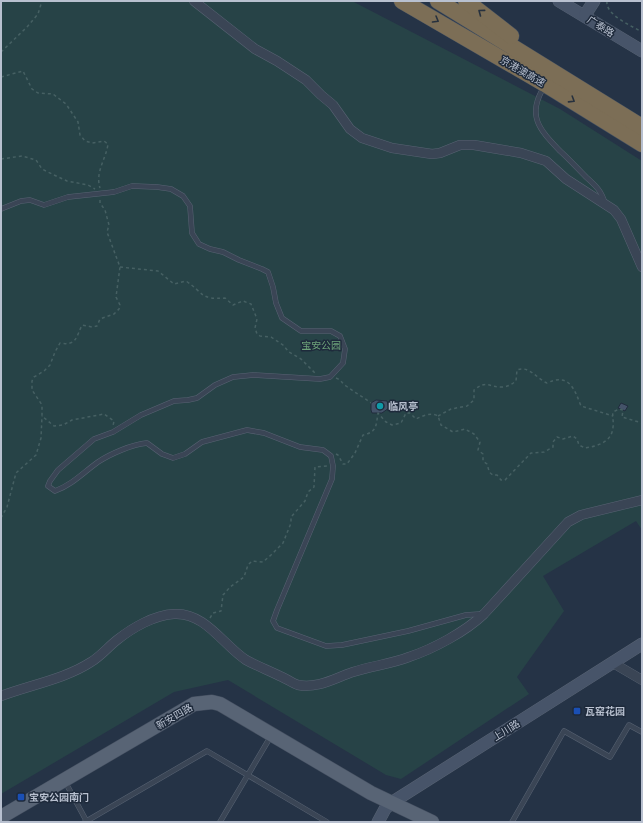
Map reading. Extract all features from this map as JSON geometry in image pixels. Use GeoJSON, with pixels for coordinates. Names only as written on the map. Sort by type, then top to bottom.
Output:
{"type":"FeatureCollection","features":[{"type":"Feature","properties":{"kind":"highway","name":"京港澳高速"},"geometry":{"type":"LineString","coordinates":[[402,1],[642,127]]}},
{"type":"Feature","properties":{"kind":"highway","name":"京港澳高速"},"geometry":{"type":"LineString","coordinates":[[438,1],[550,78],[642,144]]}},
{"type":"Feature","properties":{"kind":"highway"},"geometry":{"type":"LineString","coordinates":[[466,1],[487,16],[550,78]]}},
{"type":"Feature","properties":{"kind":"main road","name":"广泰路"},"geometry":{"type":"LineString","coordinates":[[559,1],[589,8],[642,51]]}},
{"type":"Feature","properties":{"kind":"main road","name":"广泰路"},"geometry":{"type":"LineString","coordinates":[[576,1],[642,42]]}},
{"type":"Feature","properties":{"kind":"main road","name":"上川路"},"geometry":{"type":"LineString","coordinates":[[617,665],[642,644]]}},
{"type":"Feature","properties":{"kind":"main road","name":"上川路"},"geometry":{"type":"LineString","coordinates":[[378,822],[390,810],[617,665],[642,653]]}},
{"type":"Feature","properties":{"kind":"main road","name":"新安四路"},"geometry":{"type":"LineString","coordinates":[[1,817],[194,704],[203,702],[220,704],[371,794],[390,810]]}},
{"type":"Feature","properties":{"kind":"main road","name":"新安四路"},"geometry":{"type":"LineString","coordinates":[[8,822],[198,711],[205,710],[218,712],[368,800],[390,810]]}},
{"type":"Feature","properties":{"kind":"main road"},"geometry":{"type":"LineString","coordinates":[[390,810],[412,822]]}},
{"type":"Feature","properties":{"kind":"main road"},"geometry":{"type":"LineString","coordinates":[[390,810],[432,822]]}},
{"type":"Feature","properties":{"kind":"street"},"geometry":{"type":"LineString","coordinates":[[194,1],[255,49],[278,61],[306,80],[321,96],[333,105],[350,129],[362,138],[392,148],[432,154],[440,153],[460,145],[474,145],[521,153],[546,161],[566,179],[614,210],[621,219],[642,268]]}},
{"type":"Feature","properties":{"kind":"street"},"geometry":{"type":"LineString","coordinates":[[1,696],[62,676],[92,662],[118,640],[142,624],[158,617],[174,614],[188,616],[206,625],[235,652],[247,660],[298,684],[312,685],[330,682],[374,665],[408,658],[431,648],[472,626],[568,522],[581,515],[642,500]]}},
{"type":"Feature","properties":{"kind":"street"},"geometry":{"type":"LineString","coordinates":[[617,665],[642,680]]}},
{"type":"Feature","properties":{"kind":"lane"},"geometry":{"type":"LineString","coordinates":[[550,78],[536,105],[539,126],[547,137],[600,190],[605,204]]}},
{"type":"Feature","properties":{"kind":"lane"},"geometry":{"type":"LineString","coordinates":[[1,209],[21,201],[30,200],[44,205],[68,197],[114,192],[132,186],[171,189],[183,196],[190,206],[192,233],[199,244],[210,249],[223,252],[268,272],[276,303],[282,318],[301,331],[331,331],[340,336],[345,349],[343,363],[330,377],[320,379],[253,375],[233,377],[215,385],[197,398],[174,401],[141,415],[113,432],[94,439],[58,470],[48,486],[55,491],[65,488],[99,461],[138,444],[147,443],[162,454],[173,458],[185,454],[202,442],[247,430],[264,433],[300,447],[323,450],[331,456],[332,459],[332,479],[277,610],[273,621],[277,628],[326,646],[342,645],[408,631],[466,615],[484,614]]}},
{"type":"Feature","properties":{"kind":"lane"},"geometry":{"type":"LineString","coordinates":[[512,822],[564,731],[610,757],[629,725],[642,732]]}},
{"type":"Feature","properties":{"kind":"lane"},"geometry":{"type":"LineString","coordinates":[[220,822],[268,741]]}},
{"type":"Feature","properties":{"kind":"lane"},"geometry":{"type":"LineString","coordinates":[[68,787],[86,822],[207,751],[327,822]]}},
{"type":"Feature","properties":{"kind":"path"},"geometry":{"type":"LineString","coordinates":[[1,52],[38,14],[42,1]]}},
{"type":"Feature","properties":{"kind":"path"},"geometry":{"type":"LineString","coordinates":[[607,1],[608,8],[613,14],[642,32]]}},
{"type":"Feature","properties":{"kind":"path"},"geometry":{"type":"LineString","coordinates":[[1,77],[23,71],[32,89],[38,93],[53,94],[66,104],[78,122],[80,135],[85,141],[92,144],[104,141],[108,144],[106,154],[100,165],[98,182],[102,193],[100,203],[105,210],[109,225],[107,232],[120,267],[116,297],[120,305],[119,308],[114,314],[100,319],[97,326],[92,327],[82,325],[75,341],[68,345],[60,343],[50,365],[34,377],[32,381],[32,390],[42,405],[41,438],[36,455],[16,473],[6,507],[1,518]]}},
{"type":"Feature","properties":{"kind":"path"},"geometry":{"type":"LineString","coordinates":[[1,159],[22,156],[36,160],[42,168],[54,175],[67,181],[88,185],[102,193]]}},
{"type":"Feature","properties":{"kind":"path"},"geometry":{"type":"LineString","coordinates":[[120,267],[158,271],[174,284],[186,281],[196,288],[201,295],[213,300],[225,298],[233,305],[243,301],[251,304],[257,319],[255,328],[257,334],[260,336],[271,337],[283,345],[289,352],[301,359],[320,379]]}},
{"type":"Feature","properties":{"kind":"path"},"geometry":{"type":"LineString","coordinates":[[206,625],[213,613],[221,611],[223,595],[230,587],[244,577],[248,565],[252,561],[263,562],[283,543],[291,518],[305,501],[308,492],[314,487],[315,467],[329,466],[335,454],[338,455],[343,464],[347,464],[355,453],[362,435],[371,434],[375,430],[378,413],[386,422],[392,425],[401,423],[406,413],[410,413],[416,419],[423,415],[435,414],[438,416],[451,409],[467,406],[474,400],[474,390],[479,386],[489,384],[500,387],[509,386],[516,381],[518,370],[522,368],[527,369],[547,383],[555,379],[564,380],[572,387],[582,406],[613,416]]}},
{"type":"Feature","properties":{"kind":"path"},"geometry":{"type":"LineString","coordinates":[[330,377],[340,379],[371,404]]}},
{"type":"Feature","properties":{"kind":"path"},"geometry":{"type":"LineString","coordinates":[[438,416],[441,425],[453,432],[465,429],[474,434],[480,442],[478,450],[483,454],[483,461],[487,464],[490,473],[493,476],[497,475],[501,480],[505,480],[531,453],[544,452],[552,447],[553,442],[557,437],[563,439],[573,436],[577,439],[579,445],[585,448],[596,446],[604,442],[612,433],[613,412],[619,409],[623,410],[622,417],[642,423]]}},
{"type":"Feature","properties":{"kind":"path"},"geometry":{"type":"LineString","coordinates":[[42,416],[54,426],[63,425],[72,420],[104,414],[114,421],[113,432]]}},
{"type":"Feature","properties":{"kind":"green space","name":"宝安公园"},"geometry":{"type":"Polygon","coordinates":[[[1,1],[352,1],[560,109],[642,161],[642,530],[636,521],[543,576],[564,611],[517,677],[529,694],[401,779],[386,775],[228,680],[174,692],[1,794],[1,1]]]}},
{"type":"Feature","properties":{"kind":"building","name":"临风亭"},"geometry":{"type":"Polygon","coordinates":[[[376,400],[387,401],[389,408],[382,413],[372,413],[371,403],[376,400]]]}},
{"type":"Feature","properties":{"kind":"building"},"geometry":{"type":"Polygon","coordinates":[[[621,403],[628,406],[625,411],[618,408],[621,403]]]}},
{"type":"Feature","properties":{"kind":"place","name":"临风亭"},"geometry":{"type":"Point","coordinates":[380,406]}},
{"type":"Feature","properties":{"kind":"place","name":"瓦窑花园"},"geometry":{"type":"Point","coordinates":[577,711]}},
{"type":"Feature","properties":{"kind":"place","name":"宝安公园南门"},"geometry":{"type":"Point","coordinates":[21,797]}}]}
